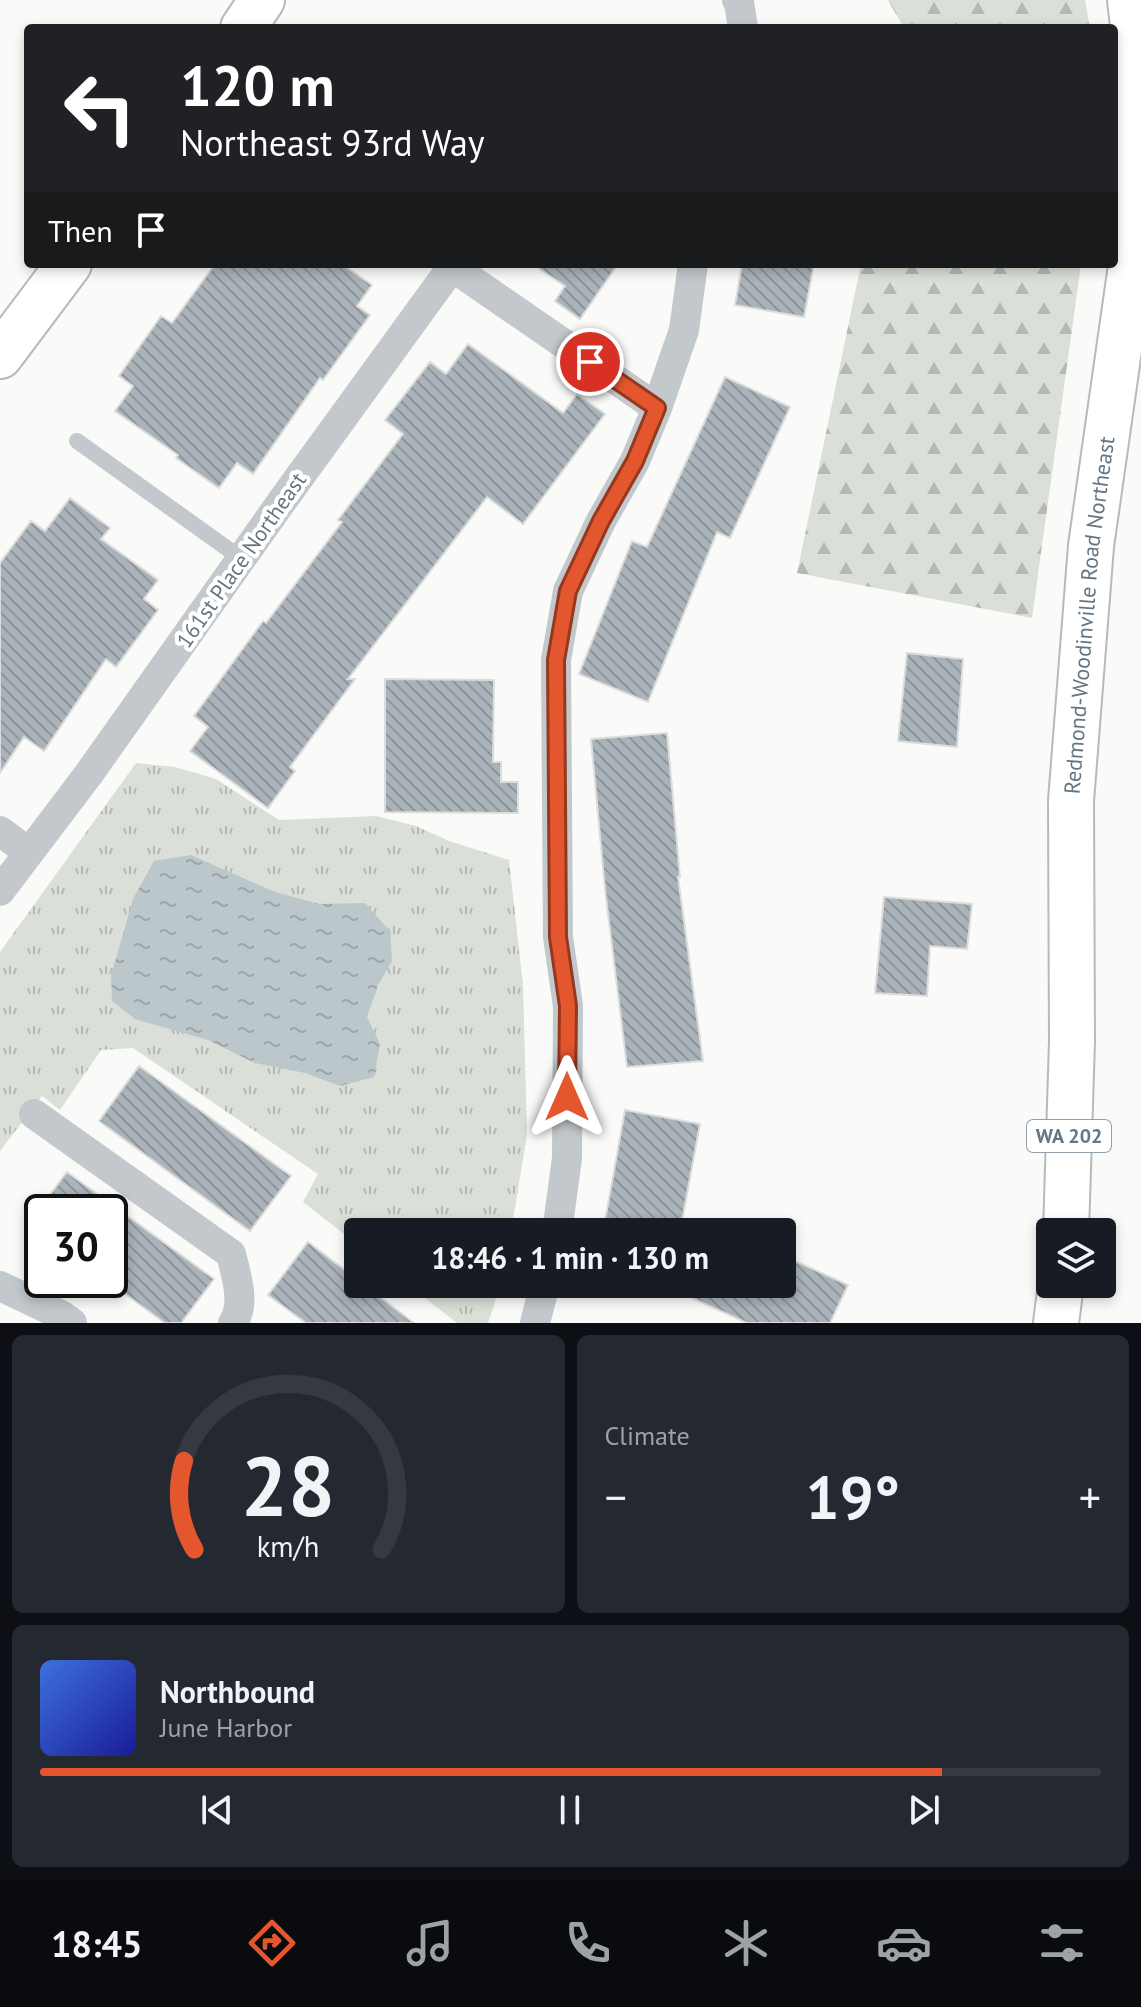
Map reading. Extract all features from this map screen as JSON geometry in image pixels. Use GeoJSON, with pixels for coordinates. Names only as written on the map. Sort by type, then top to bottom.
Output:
{"type":"FeatureCollection","features":[{"type":"Feature","properties":{"kind":"main road","name":"Redmond-Woodinville Road Northeast"},"geometry":{"type":"LineString","coordinates":[[1066,1218],[1072,1041],[1071,801],[1091,546],[1138,217],[1137,60],[1130,0]]}},
{"type":"Feature","properties":{"kind":"main road"},"geometry":{"type":"LineString","coordinates":[[0,356],[66,268]]}},
{"type":"Feature","properties":{"kind":"main road"},"geometry":{"type":"LineString","coordinates":[[1056,1323],[1059,1298]]}},
{"type":"Feature","properties":{"kind":"street"},"geometry":{"type":"LineString","coordinates":[[737,0],[742,24]]}},
{"type":"Feature","properties":{"kind":"street","name":"161st Place Northeast"},"geometry":{"type":"LineString","coordinates":[[0,891],[88,775],[448,268]]}},
{"type":"Feature","properties":{"kind":"street"},"geometry":{"type":"LineString","coordinates":[[454,268],[657,408]]}},
{"type":"Feature","properties":{"kind":"street"},"geometry":{"type":"LineString","coordinates":[[559,1218],[567,1158],[568,1006],[558,937],[556,660],[568,591],[601,521],[635,461],[657,408],[684,330],[692,268]]}},
{"type":"Feature","properties":{"kind":"street"},"geometry":{"type":"LineString","coordinates":[[0,831],[28,852]]}},
{"type":"Feature","properties":{"kind":"street"},"geometry":{"type":"LineString","coordinates":[[34,1114],[231,1254],[238,1285],[240,1320]]}},
{"type":"Feature","properties":{"kind":"street"},"geometry":{"type":"LineString","coordinates":[[0,1286],[72,1323]]}},
{"type":"Feature","properties":{"kind":"street"},"geometry":{"type":"LineString","coordinates":[[535,1323],[541,1298]]}},
{"type":"Feature","properties":{"kind":"lane"},"geometry":{"type":"LineString","coordinates":[[77,441],[242,559]]}},
{"type":"Feature","properties":{"kind":"green space"},"geometry":{"type":"Polygon","coordinates":[[[888,0],[1085,0],[1089,24],[902,24],[888,0]]]}},
{"type":"Feature","properties":{"kind":"green space"},"geometry":{"type":"Polygon","coordinates":[[[860,268],[1080,268],[1032,618],[797,573],[860,268]]]}},
{"type":"Feature","properties":{"kind":"green space"},"geometry":{"type":"Polygon","coordinates":[[[136,763],[175,767],[216,779],[279,820],[376,816],[416,826],[449,841],[509,860],[523,985],[527,1135],[513,1218],[344,1218],[344,1234],[303,1202],[318,1174],[133,1048],[101,1050],[60,1110],[42,1096],[0,1151],[0,952],[136,763]]]}},
{"type":"Feature","properties":{"kind":"green space"},"geometry":{"type":"Polygon","coordinates":[[[425,1298],[496,1298],[488,1323],[457,1323],[425,1298]]]}},
{"type":"Feature","properties":{"kind":"water"},"geometry":{"type":"Polygon","coordinates":[[[191,855],[275,892],[319,904],[365,903],[390,931],[392,961],[378,985],[367,1017],[380,1044],[374,1077],[340,1086],[305,1073],[255,1063],[208,1040],[135,1019],[112,1001],[111,976],[133,899],[154,861],[191,855]]]}},
{"type":"Feature","properties":{"kind":"building"},"geometry":{"type":"Polygon","coordinates":[[[212,268],[348,268],[372,285],[357,306],[370,315],[323,380],[320,378],[253,474],[237,463],[219,488],[115,411],[133,386],[119,376],[161,316],[172,323],[212,268]]]}},
{"type":"Feature","properties":{"kind":"building"},"geometry":{"type":"Polygon","coordinates":[[[538,268],[615,268],[580,319],[555,301],[565,286],[538,268]]]}},
{"type":"Feature","properties":{"kind":"building"},"geometry":{"type":"Polygon","coordinates":[[[741,268],[813,268],[804,317],[735,305],[741,268]]]}},
{"type":"Feature","properties":{"kind":"building"},"geometry":{"type":"Polygon","coordinates":[[[468,344],[563,413],[577,394],[605,414],[523,524],[487,497],[348,679],[355,679],[290,767],[295,771],[268,808],[190,751],[208,727],[194,716],[263,621],[266,623],[342,522],[338,520],[403,434],[385,420],[430,362],[446,374],[468,344]]]}},
{"type":"Feature","properties":{"kind":"building"},"geometry":{"type":"Polygon","coordinates":[[[725,377],[790,407],[730,538],[717,532],[648,702],[579,674],[632,541],[647,547],[725,377]]]}},
{"type":"Feature","properties":{"kind":"building"},"geometry":{"type":"Polygon","coordinates":[[[70,498],[110,528],[101,539],[158,580],[144,599],[158,610],[116,667],[106,659],[44,751],[24,737],[0,773],[0,563],[31,521],[45,531],[70,498]]]}},
{"type":"Feature","properties":{"kind":"building"},"geometry":{"type":"Polygon","coordinates":[[[907,653],[963,659],[957,747],[898,741],[907,653]]]}},
{"type":"Feature","properties":{"kind":"building"},"geometry":{"type":"Polygon","coordinates":[[[385,679],[494,680],[493,762],[501,762],[501,782],[518,782],[518,813],[385,812],[385,679]]]}},
{"type":"Feature","properties":{"kind":"building"},"geometry":{"type":"Polygon","coordinates":[[[667,733],[678,877],[703,1061],[627,1067],[605,889],[591,739],[667,733]]]}},
{"type":"Feature","properties":{"kind":"building"},"geometry":{"type":"Polygon","coordinates":[[[884,897],[972,904],[967,949],[930,946],[927,996],[875,993],[884,897]]]}},
{"type":"Feature","properties":{"kind":"building"},"geometry":{"type":"Polygon","coordinates":[[[139,1066],[291,1176],[250,1231],[99,1121],[139,1066]]]}},
{"type":"Feature","properties":{"kind":"building"},"geometry":{"type":"Polygon","coordinates":[[[625,1110],[700,1124],[683,1218],[606,1218],[625,1110]]]}},
{"type":"Feature","properties":{"kind":"building"},"geometry":{"type":"Polygon","coordinates":[[[67,1172],[97,1194],[50,1194],[67,1172]]]}},
{"type":"Feature","properties":{"kind":"building"},"geometry":{"type":"Polygon","coordinates":[[[128,1216],[214,1279],[181,1323],[165,1323],[128,1296],[128,1216]]]}},
{"type":"Feature","properties":{"kind":"building"},"geometry":{"type":"Polygon","coordinates":[[[308,1242],[344,1269],[344,1298],[381,1298],[414,1323],[306,1323],[268,1295],[308,1242]]]}},
{"type":"Feature","properties":{"kind":"building"},"geometry":{"type":"Polygon","coordinates":[[[796,1261],[848,1285],[830,1323],[747,1323],[692,1298],[796,1298],[796,1261]]]}},
{"type":"Feature","properties":{"kind":"route"},"geometry":{"type":"LineString","coordinates":[[567,1097],[568,1006],[558,937],[556,660],[568,591],[601,521],[635,461],[657,408],[590,362]]}}]}
